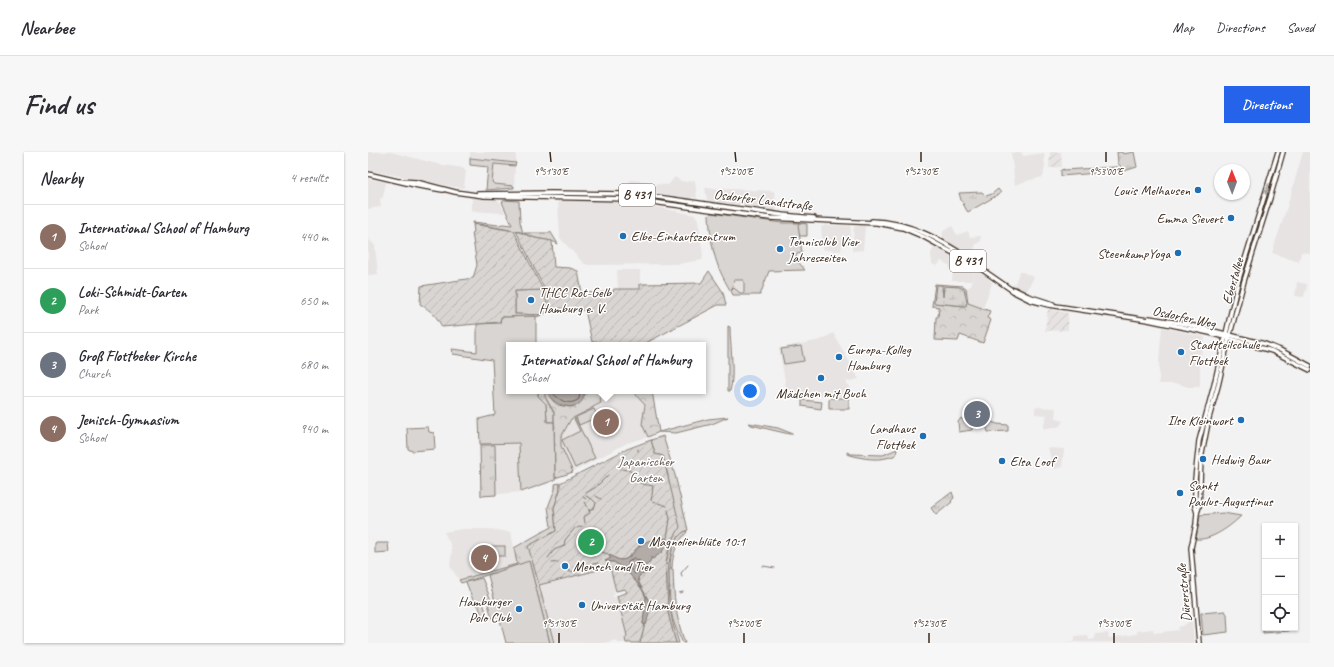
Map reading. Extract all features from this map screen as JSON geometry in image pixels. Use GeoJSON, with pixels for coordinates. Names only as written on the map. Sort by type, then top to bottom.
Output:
{"type":"FeatureCollection","features":[{"type":"Feature","properties":{"kind":"main road","name":"Ebertallee"},"geometry":{"type":"LineString","coordinates":[[1192,543],[1196,513],[1199,507],[1200,471],[1205,438],[1218,386],[1238,282],[1278,152]]}},
{"type":"Feature","properties":{"kind":"main road","name":"Ebertallee"},"geometry":{"type":"LineString","coordinates":[[1227,336],[1283,152]]}},
{"type":"Feature","properties":{"kind":"main road","name":"Osdorfer Landstraße"},"geometry":{"type":"LineString","coordinates":[[368,174],[435,189],[494,196],[622,198],[789,219],[877,223],[903,228],[924,237],[968,261],[1027,298]]}},
{"type":"Feature","properties":{"kind":"main road","name":"Osdorfer Landstraße"},"geometry":{"type":"LineString","coordinates":[[477,194],[625,194],[793,216],[887,222],[907,226],[937,240],[967,257],[1027,298]]}},
{"type":"Feature","properties":{"kind":"main road","name":"B 431"},"geometry":{"type":"LineString","coordinates":[[727,212],[737,209]]}},
{"type":"Feature","properties":{"kind":"main road","name":"Osdorfer Weg"},"geometry":{"type":"LineString","coordinates":[[1027,298],[1046,305],[1181,326],[1273,347],[1310,366]]}},
{"type":"Feature","properties":{"kind":"main road","name":"Osdorfer Weg"},"geometry":{"type":"LineString","coordinates":[[1227,336],[1279,354],[1310,370]]}},
{"type":"Feature","properties":{"kind":"main road","name":"Dürerstraße"},"geometry":{"type":"LineString","coordinates":[[1192,543],[1199,643]]}},
{"type":"Feature","properties":{"kind":"shaded area"},"geometry":{"type":"Polygon","coordinates":[[[368,152],[391,152],[437,164],[463,168],[466,170],[464,187],[455,187],[368,170],[368,152]]]}},
{"type":"Feature","properties":{"kind":"shaded area"},"geometry":{"type":"Polygon","coordinates":[[[470,152],[516,152],[516,163],[470,158],[470,152]]]}},
{"type":"Feature","properties":{"kind":"shaded area"},"geometry":{"type":"Polygon","coordinates":[[[1020,152],[1023,156],[1044,153],[1045,166],[1043,177],[1015,185],[1011,153],[1020,152]]]}},
{"type":"Feature","properties":{"kind":"shaded area"},"geometry":{"type":"Polygon","coordinates":[[[1050,152],[1061,152],[1062,167],[1049,168],[1050,152]]]}},
{"type":"Feature","properties":{"kind":"shaded area"},"geometry":{"type":"Polygon","coordinates":[[[1303,152],[1310,152],[1310,253],[1301,252],[1299,262],[1272,253],[1303,152]]]}},
{"type":"Feature","properties":{"kind":"shaded area"},"geometry":{"type":"Polygon","coordinates":[[[494,164],[515,166],[514,186],[494,184],[492,182],[494,164]]]}},
{"type":"Feature","properties":{"kind":"shaded area"},"geometry":{"type":"Polygon","coordinates":[[[675,177],[686,182],[695,180],[697,198],[692,197],[691,199],[651,192],[657,184],[668,185],[675,177]]]}},
{"type":"Feature","properties":{"kind":"shaded area"},"geometry":{"type":"Polygon","coordinates":[[[368,179],[386,182],[383,197],[380,199],[381,207],[368,209],[368,179]]]}},
{"type":"Feature","properties":{"kind":"shaded area"},"geometry":{"type":"Polygon","coordinates":[[[630,180],[648,181],[648,188],[646,190],[629,190],[630,180]]]}},
{"type":"Feature","properties":{"kind":"shaded area"},"geometry":{"type":"Polygon","coordinates":[[[705,188],[774,191],[777,211],[707,200],[705,188]]]}},
{"type":"Feature","properties":{"kind":"shaded area"},"geometry":{"type":"Polygon","coordinates":[[[472,198],[497,200],[500,202],[505,213],[472,211],[472,198]]]}},
{"type":"Feature","properties":{"kind":"shaded area"},"geometry":{"type":"Polygon","coordinates":[[[558,201],[611,201],[651,206],[695,215],[698,219],[703,256],[702,260],[678,264],[588,265],[583,263],[560,238],[558,201]]]}},
{"type":"Feature","properties":{"kind":"shaded area"},"geometry":{"type":"Polygon","coordinates":[[[826,225],[850,226],[849,245],[842,244],[841,251],[823,249],[821,227],[826,225]]]}},
{"type":"Feature","properties":{"kind":"shaded area"},"geometry":{"type":"Polygon","coordinates":[[[854,226],[865,226],[863,250],[852,251],[854,226]]]}},
{"type":"Feature","properties":{"kind":"shaded area"},"geometry":{"type":"Polygon","coordinates":[[[952,226],[957,235],[968,231],[970,237],[981,236],[981,241],[976,244],[972,256],[942,239],[943,231],[952,226]]]}},
{"type":"Feature","properties":{"kind":"shaded area"},"geometry":{"type":"Polygon","coordinates":[[[368,238],[375,246],[378,274],[368,275],[368,238]]]}},
{"type":"Feature","properties":{"kind":"shaded area"},"geometry":{"type":"Polygon","coordinates":[[[934,247],[973,267],[975,270],[972,281],[952,281],[953,269],[949,268],[950,266],[941,261],[937,266],[932,264],[931,253],[934,247]]]}},
{"type":"Feature","properties":{"kind":"shaded area"},"geometry":{"type":"Polygon","coordinates":[[[617,270],[640,270],[640,289],[618,289],[617,270]]]}},
{"type":"Feature","properties":{"kind":"shaded area"},"geometry":{"type":"Polygon","coordinates":[[[975,270],[986,276],[992,283],[983,308],[968,303],[965,289],[971,286],[975,270]]]}},
{"type":"Feature","properties":{"kind":"shaded area"},"geometry":{"type":"Polygon","coordinates":[[[1020,271],[1034,277],[1026,292],[1014,285],[1020,271]]]}},
{"type":"Feature","properties":{"kind":"shaded area"},"geometry":{"type":"Polygon","coordinates":[[[734,280],[743,280],[744,293],[740,293],[733,289],[731,291],[734,280]]]}},
{"type":"Feature","properties":{"kind":"shaded area"},"geometry":{"type":"Polygon","coordinates":[[[1297,282],[1307,284],[1304,297],[1295,296],[1297,282]]]}},
{"type":"Feature","properties":{"kind":"shaded area"},"geometry":{"type":"Polygon","coordinates":[[[1048,309],[1068,313],[1068,330],[1045,331],[1048,309]]]}},
{"type":"Feature","properties":{"kind":"shaded area","name":"Stadtteilschule Flottbek"},"geometry":{"type":"Polygon","coordinates":[[[1162,327],[1205,337],[1200,359],[1200,387],[1188,387],[1179,384],[1159,384],[1159,361],[1162,327]]]}},
{"type":"Feature","properties":{"kind":"shaded area"},"geometry":{"type":"Polygon","coordinates":[[[833,333],[859,379],[846,382],[855,395],[814,397],[787,392],[779,348],[821,340],[833,333]]]}},
{"type":"Feature","properties":{"kind":"shaded area"},"geometry":{"type":"Polygon","coordinates":[[[600,394],[635,394],[645,405],[642,424],[648,437],[627,443],[573,472],[561,446],[561,437],[571,419],[601,403],[600,394]]]}},
{"type":"Feature","properties":{"kind":"shaded area"},"geometry":{"type":"Polygon","coordinates":[[[1035,407],[1056,408],[1055,418],[1063,421],[1060,426],[1049,429],[1043,428],[1047,415],[1035,414],[1035,407]]]}},
{"type":"Feature","properties":{"kind":"shaded area"},"geometry":{"type":"Polygon","coordinates":[[[519,443],[521,492],[481,496],[480,444],[519,443]]]}},
{"type":"Feature","properties":{"kind":"shaded area"},"geometry":{"type":"Polygon","coordinates":[[[1048,448],[1064,449],[1062,467],[1054,469],[1048,448]]]}},
{"type":"Feature","properties":{"kind":"shaded area"},"geometry":{"type":"Polygon","coordinates":[[[463,529],[487,529],[511,532],[517,564],[459,580],[450,566],[452,552],[451,546],[444,532],[463,529]]]}},
{"type":"Feature","properties":{"kind":"shaded area","name":"Universität Hamburg"},"geometry":{"type":"Polygon","coordinates":[[[610,567],[616,591],[614,590],[613,592],[616,594],[613,595],[614,598],[617,595],[628,637],[625,638],[626,643],[618,643],[617,640],[605,643],[554,643],[539,585],[610,567]]]}},
{"type":"Feature","properties":{"kind":"shaded area"},"geometry":{"type":"Polygon","coordinates":[[[1192,619],[1194,643],[1063,642],[1075,641],[1075,636],[1088,635],[1089,640],[1095,639],[1095,634],[1108,633],[1109,638],[1137,634],[1137,631],[1153,629],[1154,633],[1179,630],[1178,627],[1183,626],[1192,619]]]}},
{"type":"Feature","properties":{"kind":"green space"},"geometry":{"type":"Polygon","coordinates":[[[1117,152],[1122,152],[1123,154],[1134,152],[1137,167],[1124,171],[1118,163],[1117,152]]]}},
{"type":"Feature","properties":{"kind":"green space"},"geometry":{"type":"Polygon","coordinates":[[[1279,153],[1281,154],[1268,200],[1253,245],[1251,244],[1279,153]]]}},
{"type":"Feature","properties":{"kind":"green space"},"geometry":{"type":"Polygon","coordinates":[[[470,158],[516,163],[515,166],[494,164],[492,182],[494,184],[514,186],[514,188],[486,190],[488,167],[470,165],[470,158]]]}},
{"type":"Feature","properties":{"kind":"green space"},"geometry":{"type":"Polygon","coordinates":[[[1116,166],[1120,168],[1121,171],[1061,176],[1061,170],[1064,169],[1063,170],[1116,166]]]}},
{"type":"Feature","properties":{"kind":"green space"},"geometry":{"type":"Polygon","coordinates":[[[998,189],[1001,193],[968,212],[959,193],[982,192],[986,196],[992,194],[998,189]]]}},
{"type":"Feature","properties":{"kind":"green space"},"geometry":{"type":"Polygon","coordinates":[[[505,200],[519,201],[520,222],[523,233],[473,223],[512,225],[502,202],[505,200]]]}},
{"type":"Feature","properties":{"kind":"green space"},"geometry":{"type":"Polygon","coordinates":[[[711,213],[782,223],[799,223],[802,253],[797,254],[795,258],[805,270],[769,271],[760,295],[733,295],[731,291],[734,288],[740,293],[744,293],[744,282],[743,280],[734,280],[733,287],[730,290],[720,271],[712,245],[709,215],[711,213]]]}},
{"type":"Feature","properties":{"kind":"green space"},"geometry":{"type":"Polygon","coordinates":[[[799,223],[807,224],[807,236],[799,236],[797,225],[799,223]]]}},
{"type":"Feature","properties":{"kind":"green space"},"geometry":{"type":"Polygon","coordinates":[[[473,224],[514,231],[543,290],[515,291],[515,314],[542,315],[536,317],[501,317],[500,322],[442,327],[433,314],[420,304],[421,286],[473,278],[477,265],[472,233],[474,232],[473,224]]]}},
{"type":"Feature","properties":{"kind":"green space"},"geometry":{"type":"Polygon","coordinates":[[[516,231],[535,238],[552,241],[554,267],[570,268],[578,271],[582,293],[613,292],[614,289],[640,289],[640,284],[701,283],[709,271],[723,292],[726,305],[718,305],[648,342],[592,342],[585,310],[564,312],[561,308],[551,310],[543,286],[516,231]]]}},
{"type":"Feature","properties":{"kind":"green space"},"geometry":{"type":"Polygon","coordinates":[[[550,231],[558,244],[552,241],[535,238],[523,233],[550,233],[550,231]]]}},
{"type":"Feature","properties":{"kind":"green space"},"geometry":{"type":"Polygon","coordinates":[[[1248,251],[1251,252],[1241,283],[1230,331],[1227,330],[1248,251]]]}},
{"type":"Feature","properties":{"kind":"green space"},"geometry":{"type":"Polygon","coordinates":[[[935,284],[963,286],[966,288],[968,303],[990,311],[987,318],[991,320],[983,343],[960,335],[958,341],[935,340],[936,317],[938,317],[939,307],[932,306],[935,284]],[[944,297],[934,303],[964,306],[944,297]]]}},
{"type":"Feature","properties":{"kind":"green space"},"geometry":{"type":"Polygon","coordinates":[[[936,285],[942,285],[943,297],[944,286],[959,287],[964,289],[967,302],[966,306],[934,303],[936,285]]]}},
{"type":"Feature","properties":{"kind":"green space","name":"THCC Rot-Gelb Hamburg e. V."},"geometry":{"type":"Polygon","coordinates":[[[543,290],[549,311],[542,315],[515,314],[515,291],[543,290]]]}},
{"type":"Feature","properties":{"kind":"green space"},"geometry":{"type":"Polygon","coordinates":[[[536,316],[536,342],[506,342],[506,394],[538,394],[538,396],[546,404],[547,422],[554,422],[555,480],[521,492],[519,443],[480,444],[479,419],[495,415],[492,360],[453,354],[452,349],[477,352],[477,324],[500,323],[501,317],[536,316]]]}},
{"type":"Feature","properties":{"kind":"green space"},"geometry":{"type":"Polygon","coordinates":[[[728,326],[730,327],[732,368],[730,391],[728,391],[728,326]]]}},
{"type":"Feature","properties":{"kind":"green space"},"geometry":{"type":"Polygon","coordinates":[[[801,346],[804,361],[784,364],[781,349],[801,346]]]}},
{"type":"Feature","properties":{"kind":"green space"},"geometry":{"type":"Polygon","coordinates":[[[538,394],[545,394],[549,405],[554,412],[554,422],[547,422],[546,404],[538,396],[538,394]]]}},
{"type":"Feature","properties":{"kind":"green space"},"geometry":{"type":"Polygon","coordinates":[[[545,394],[549,394],[553,401],[558,405],[569,407],[574,406],[585,394],[600,394],[601,403],[571,419],[561,437],[561,446],[573,472],[555,478],[554,412],[545,397],[545,394]]]}},
{"type":"Feature","properties":{"kind":"green space"},"geometry":{"type":"Polygon","coordinates":[[[635,394],[653,394],[659,432],[648,437],[642,424],[645,405],[635,394]]]}},
{"type":"Feature","properties":{"kind":"green space"},"geometry":{"type":"Polygon","coordinates":[[[831,398],[849,398],[849,409],[829,409],[829,400],[831,398]]]}},
{"type":"Feature","properties":{"kind":"green space"},"geometry":{"type":"Polygon","coordinates":[[[802,400],[822,402],[821,409],[802,406],[802,400]]]}},
{"type":"Feature","properties":{"kind":"green space"},"geometry":{"type":"Polygon","coordinates":[[[594,409],[598,417],[579,425],[576,417],[594,409]]]}},
{"type":"Feature","properties":{"kind":"green space"},"geometry":{"type":"Polygon","coordinates":[[[728,417],[712,424],[676,433],[659,432],[708,419],[728,417]]]}},
{"type":"Feature","properties":{"kind":"green space"},"geometry":{"type":"Polygon","coordinates":[[[575,418],[595,458],[575,468],[562,440],[580,431],[574,419],[575,418]]]}},
{"type":"Feature","properties":{"kind":"green space"},"geometry":{"type":"Polygon","coordinates":[[[961,418],[972,428],[972,430],[959,432],[958,422],[961,418]]]}},
{"type":"Feature","properties":{"kind":"green space"},"geometry":{"type":"Polygon","coordinates":[[[992,422],[1008,425],[1008,431],[988,432],[987,428],[992,422]]]}},
{"type":"Feature","properties":{"kind":"green space"},"geometry":{"type":"Polygon","coordinates":[[[749,423],[778,428],[793,434],[751,425],[749,423]]]}},
{"type":"Feature","properties":{"kind":"green space"},"geometry":{"type":"Polygon","coordinates":[[[428,427],[429,432],[434,433],[435,449],[412,451],[408,449],[407,428],[428,427]]]}},
{"type":"Feature","properties":{"kind":"green space"},"geometry":{"type":"Polygon","coordinates":[[[663,436],[675,475],[688,530],[680,536],[674,545],[670,556],[668,570],[670,609],[679,643],[676,643],[669,618],[665,576],[669,550],[674,538],[668,475],[663,456],[655,454],[651,440],[663,436]]]}},
{"type":"Feature","properties":{"kind":"green space","name":"Japanischer Garten"},"geometry":{"type":"Polygon","coordinates":[[[651,440],[655,454],[663,456],[680,527],[669,547],[666,562],[668,613],[676,643],[626,643],[625,638],[627,636],[617,596],[627,592],[625,589],[616,591],[610,567],[539,585],[528,546],[556,531],[554,508],[560,490],[560,483],[627,449],[651,440]],[[666,538],[649,541],[642,544],[628,558],[623,560],[619,560],[608,555],[611,559],[605,561],[614,562],[623,568],[625,567],[642,589],[646,597],[643,624],[651,605],[639,583],[638,578],[640,575],[647,573],[644,566],[649,563],[651,557],[653,559],[666,538]]]}},
{"type":"Feature","properties":{"kind":"green space"},"geometry":{"type":"Polygon","coordinates":[[[480,445],[495,445],[496,495],[481,496],[480,445]]]}},
{"type":"Feature","properties":{"kind":"green space"},"geometry":{"type":"Polygon","coordinates":[[[897,449],[896,455],[878,459],[847,454],[847,452],[851,454],[883,455],[897,449]]]}},
{"type":"Feature","properties":{"kind":"green space"},"geometry":{"type":"Polygon","coordinates":[[[560,483],[560,489],[554,508],[556,531],[529,546],[554,643],[550,643],[529,562],[461,583],[459,580],[517,564],[514,548],[551,527],[548,507],[555,489],[555,484],[560,483]]]}},
{"type":"Feature","properties":{"kind":"green space"},"geometry":{"type":"Polygon","coordinates":[[[952,492],[954,498],[951,501],[952,502],[936,515],[931,508],[952,492]]]}},
{"type":"Feature","properties":{"kind":"green space"},"geometry":{"type":"Polygon","coordinates":[[[1223,513],[1241,516],[1220,532],[1208,538],[1196,539],[1200,515],[1223,513]]]}},
{"type":"Feature","properties":{"kind":"green space"},"geometry":{"type":"Polygon","coordinates":[[[686,531],[687,532],[680,540],[676,548],[672,568],[670,568],[675,542],[678,537],[686,531]]]}},
{"type":"Feature","properties":{"kind":"green space"},"geometry":{"type":"Polygon","coordinates":[[[376,543],[388,543],[389,552],[375,553],[376,543]]]}},
{"type":"Feature","properties":{"kind":"green space"},"geometry":{"type":"Polygon","coordinates":[[[492,546],[505,546],[505,556],[492,556],[492,546]]]}},
{"type":"Feature","properties":{"kind":"green space","name":"Hamburger Polo Club"},"geometry":{"type":"Polygon","coordinates":[[[529,561],[550,643],[506,643],[499,616],[492,618],[488,604],[495,602],[488,575],[529,561]]]}},
{"type":"Feature","properties":{"kind":"green space"},"geometry":{"type":"Polygon","coordinates":[[[669,569],[673,569],[676,606],[679,624],[685,643],[683,643],[677,630],[671,612],[669,569]]]}},
{"type":"Feature","properties":{"kind":"green space"},"geometry":{"type":"Polygon","coordinates":[[[482,578],[491,600],[475,605],[466,582],[482,578]]]}},
{"type":"Feature","properties":{"kind":"green space"},"geometry":{"type":"Polygon","coordinates":[[[483,603],[487,615],[482,616],[478,604],[483,603]]]}},
{"type":"Feature","properties":{"kind":"green space"},"geometry":{"type":"Polygon","coordinates":[[[1225,611],[1227,614],[1228,632],[1203,635],[1201,613],[1225,611]]]}},
{"type":"Feature","properties":{"kind":"green space"},"geometry":{"type":"Polygon","coordinates":[[[1263,631],[1289,631],[1263,633],[1263,631]]]}},
{"type":"Feature","properties":{"kind":"water"},"geometry":{"type":"Polygon","coordinates":[[[548,394],[584,394],[580,404],[574,406],[561,405],[550,397],[548,394]]]}},
{"type":"Feature","properties":{"kind":"water"},"geometry":{"type":"Polygon","coordinates":[[[666,538],[668,541],[662,552],[653,559],[651,557],[651,560],[644,566],[647,573],[640,575],[638,578],[639,583],[651,605],[646,625],[643,624],[646,597],[642,589],[627,571],[626,567],[623,568],[614,562],[605,561],[611,558],[609,554],[619,560],[624,560],[644,543],[650,540],[666,538]]]}},
{"type":"Feature","properties":{"kind":"waterway"},"geometry":{"type":"LineString","coordinates":[[622,469],[626,470]]}},
{"type":"Feature","properties":{"kind":"waterway"},"geometry":{"type":"LineString","coordinates":[[628,470],[634,473]]}},
{"type":"Feature","properties":{"kind":"waterway"},"geometry":{"type":"LineString","coordinates":[[597,486],[608,475]]}},
{"type":"Feature","properties":{"kind":"waterway"},"geometry":{"type":"LineString","coordinates":[[640,483],[647,485]]}},
{"type":"Feature","properties":{"kind":"waterway"},"geometry":{"type":"LineString","coordinates":[[648,485],[653,486],[652,495]]}},
{"type":"Feature","properties":{"kind":"waterway"},"geometry":{"type":"LineString","coordinates":[[586,493],[596,487]]}},
{"type":"Feature","properties":{"kind":"waterway"},"geometry":{"type":"LineString","coordinates":[[585,523],[584,517],[590,513],[589,510],[594,508],[596,503],[586,496]]}},
{"type":"Feature","properties":{"kind":"waterway"},"geometry":{"type":"LineString","coordinates":[[596,496],[601,499]]}},
{"type":"Feature","properties":{"kind":"waterway"},"geometry":{"type":"LineString","coordinates":[[652,496],[651,500],[656,502]]}},
{"type":"Feature","properties":{"kind":"waterway"},"geometry":{"type":"LineString","coordinates":[[585,502],[589,510]]}},
{"type":"Feature","properties":{"kind":"waterway"},"geometry":{"type":"LineString","coordinates":[[658,503],[667,506]]}},
{"type":"Feature","properties":{"kind":"waterway"},"geometry":{"type":"LineString","coordinates":[[667,538],[670,519],[668,510]]}},
{"type":"Feature","properties":{"kind":"waterway"},"geometry":{"type":"LineString","coordinates":[[577,528],[582,526]]}},
{"type":"Feature","properties":{"kind":"waterway"},"geometry":{"type":"LineString","coordinates":[[548,558],[554,550],[564,546],[565,540],[575,528]]}},
{"type":"Feature","properties":{"kind":"waterway"},"geometry":{"type":"LineString","coordinates":[[584,531],[584,539],[592,545],[595,550],[608,554]]}},
{"type":"Feature","properties":{"kind":"waterway"},"geometry":{"type":"LineString","coordinates":[[552,563],[558,562]]}},
{"type":"Feature","properties":{"kind":"waterway"},"geometry":{"type":"LineString","coordinates":[[588,565],[598,563]]}},
{"type":"Feature","properties":{"kind":"waterway"},"geometry":{"type":"LineString","coordinates":[[682,577],[681,573],[688,565]]}},
{"type":"Feature","properties":{"kind":"waterway"},"geometry":{"type":"LineString","coordinates":[[568,570],[570,572],[575,571],[587,566]]}},
{"type":"Feature","properties":{"kind":"waterway"},"geometry":{"type":"LineString","coordinates":[[763,566],[775,568]]}},
{"type":"Feature","properties":{"kind":"waterway"},"geometry":{"type":"LineString","coordinates":[[679,593],[683,592]]}},
{"type":"Feature","properties":{"kind":"waterway"},"geometry":{"type":"LineString","coordinates":[[640,643],[645,624]]}},
{"type":"Feature","properties":{"kind":"place","name":"Louis Melhausen"},"geometry":{"type":"Point","coordinates":[1198,190]}},
{"type":"Feature","properties":{"kind":"place","name":"Emma Sievert"},"geometry":{"type":"Point","coordinates":[1231,218]}},
{"type":"Feature","properties":{"kind":"place","name":"Elbe-Einkaufszentrum"},"geometry":{"type":"Point","coordinates":[623,236]}},
{"type":"Feature","properties":{"kind":"place","name":"Tennisclub Vier Jahreszeiten"},"geometry":{"type":"Point","coordinates":[780,249]}},
{"type":"Feature","properties":{"kind":"place","name":"SteenkampYoga"},"geometry":{"type":"Point","coordinates":[1178,253]}},
{"type":"Feature","properties":{"kind":"place","name":"THCC Rot-Gelb Hamburg e. V."},"geometry":{"type":"Point","coordinates":[531,300]}},
{"type":"Feature","properties":{"kind":"place","name":"Stadtteilschule Flottbek"},"geometry":{"type":"Point","coordinates":[1181,352]}},
{"type":"Feature","properties":{"kind":"place","name":"Europa-Kolleg Hamburg"},"geometry":{"type":"Point","coordinates":[839,357]}},
{"type":"Feature","properties":{"kind":"place","name":"Mädchen mit Buch"},"geometry":{"type":"Point","coordinates":[821,378]}},
{"type":"Feature","properties":{"kind":"place","name":"Groß Flottbeker Kirche"},"geometry":{"type":"Point","coordinates":[977,414]}},
{"type":"Feature","properties":{"kind":"place","name":"Ilse Kleinwort"},"geometry":{"type":"Point","coordinates":[1241,420]}},
{"type":"Feature","properties":{"kind":"place","name":"International School of Hamburg"},"geometry":{"type":"Point","coordinates":[606,422]}},
{"type":"Feature","properties":{"kind":"place","name":"Landhaus Flottbek"},"geometry":{"type":"Point","coordinates":[923,436]}},
{"type":"Feature","properties":{"kind":"place","name":"Hedwig Baur"},"geometry":{"type":"Point","coordinates":[1203,459]}},
{"type":"Feature","properties":{"kind":"place","name":"Elsa Loof"},"geometry":{"type":"Point","coordinates":[1002,461]}},
{"type":"Feature","properties":{"kind":"place","name":"Sankt Paulus-Augustinus"},"geometry":{"type":"Point","coordinates":[1180,493]}},
{"type":"Feature","properties":{"kind":"place","name":"Magnolienblüte 10:1"},"geometry":{"type":"Point","coordinates":[641,541]}},
{"type":"Feature","properties":{"kind":"place","name":"Loki-Schmidt-Garten"},"geometry":{"type":"Point","coordinates":[591,542]}},
{"type":"Feature","properties":{"kind":"place","name":"Jenisch-Gymnasium"},"geometry":{"type":"Point","coordinates":[484,558]}},
{"type":"Feature","properties":{"kind":"place","name":"Mensch und Tier"},"geometry":{"type":"Point","coordinates":[565,566]}},
{"type":"Feature","properties":{"kind":"place","name":"Universität Hamburg"},"geometry":{"type":"Point","coordinates":[582,605]}},
{"type":"Feature","properties":{"kind":"place","name":"Hamburger Polo Club"},"geometry":{"type":"Point","coordinates":[519,609]}}]}
